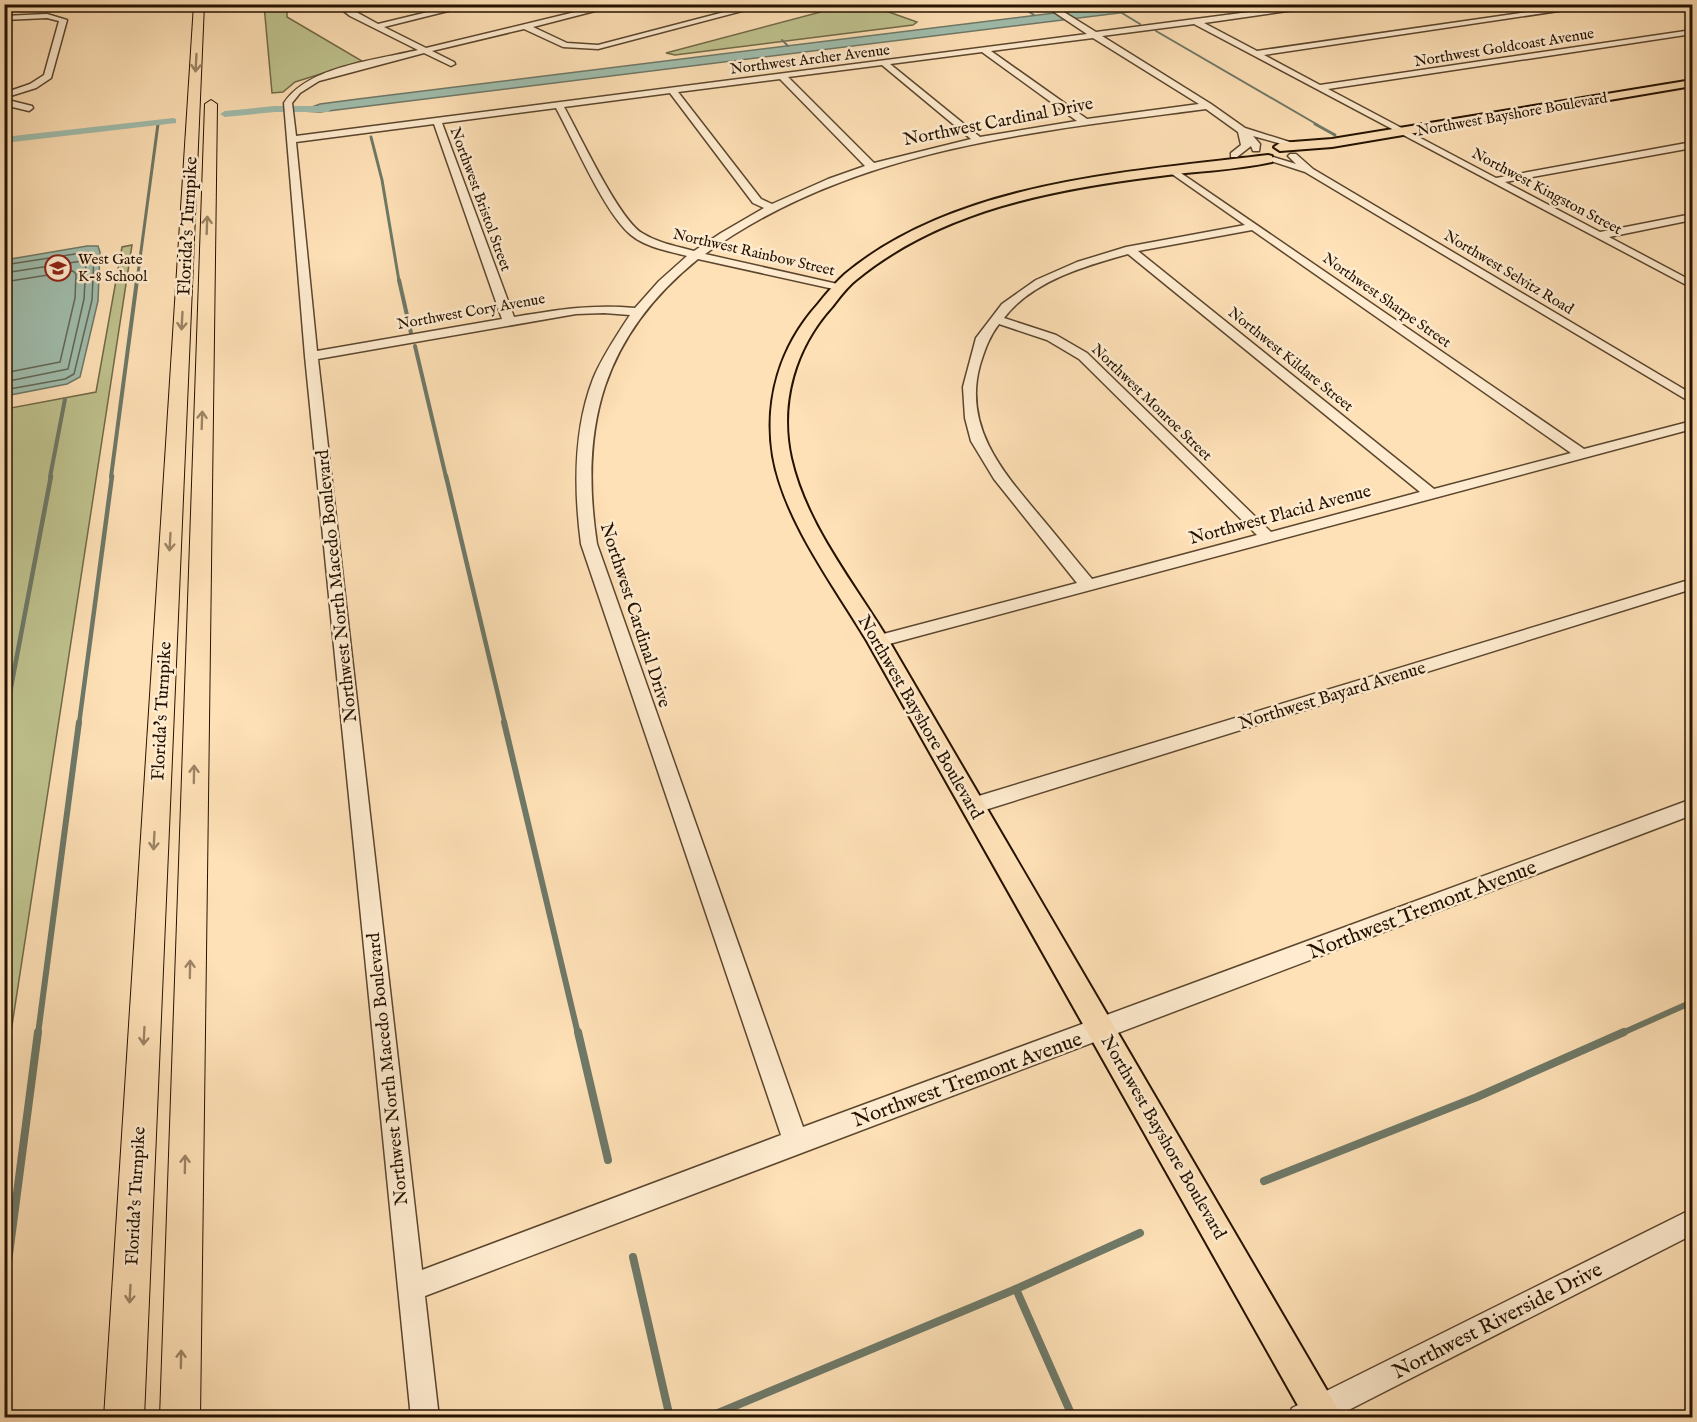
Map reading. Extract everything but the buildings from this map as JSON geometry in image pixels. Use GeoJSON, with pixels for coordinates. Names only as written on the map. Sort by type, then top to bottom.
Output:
{"type":"FeatureCollection","features":[{"type":"Feature","properties":{"kind":"highway","name":"Florida's Turnpike"},"geometry":{"type":"LineString","coordinates":[[124,1418],[199,4]]}},
{"type":"Feature","properties":{"kind":"highway","name":"Florida's Turnpike"},"geometry":{"type":"LineString","coordinates":[[180,1418],[213,4]]}},
{"type":"Feature","properties":{"kind":"main road","name":"Northwest Bayshore Boulevard"},"geometry":{"type":"LineString","coordinates":[[1140,175],[1162,168],[1255,150],[1287,150],[1692,83]]}},
{"type":"Feature","properties":{"kind":"main road"},"geometry":{"type":"LineString","coordinates":[[1255,150],[1271,160]]}},
{"type":"Feature","properties":{"kind":"main road","name":"Northwest Bayshore Boulevard"},"geometry":{"type":"LineString","coordinates":[[1287,150],[1288,159],[1140,175],[1024,196],[949,219],[919,232],[891,248],[838,287],[819,308],[801,334],[788,364],[781,392],[779,424],[785,466],[812,530],[1102,1029],[1316,1414]]}},
{"type":"Feature","properties":{"kind":"street"},"geometry":{"type":"LineString","coordinates":[[378,26],[473,4]]}},
{"type":"Feature","properties":{"kind":"street","name":"Northwest North Macedo Boulevard"},"geometry":{"type":"LineString","coordinates":[[425,1418],[311,356],[289,111],[294,91],[317,78],[619,4]]}},
{"type":"Feature","properties":{"kind":"street"},"geometry":{"type":"LineString","coordinates":[[526,27],[566,45],[598,47],[766,4]]}},
{"type":"Feature","properties":{"kind":"street","name":"Northwest Selvitz Road"},"geometry":{"type":"LineString","coordinates":[[1045,4],[1208,106],[1242,130],[1287,150],[1310,171],[1692,399]]}},
{"type":"Feature","properties":{"kind":"street","name":"Northwest Archer Avenue"},"geometry":{"type":"LineString","coordinates":[[290,140],[1332,4]]}},
{"type":"Feature","properties":{"kind":"street"},"geometry":{"type":"LineString","coordinates":[[1256,54],[1602,4]]}},
{"type":"Feature","properties":{"kind":"street"},"geometry":{"type":"LineString","coordinates":[[346,7],[451,64]]}},
{"type":"Feature","properties":{"kind":"street"},"geometry":{"type":"LineString","coordinates":[[4,18],[47,16],[63,20],[48,76],[33,86],[4,96]]}},
{"type":"Feature","properties":{"kind":"street","name":"Northwest Kingston Street"},"geometry":{"type":"LineString","coordinates":[[1196,22],[1692,285]]}},
{"type":"Feature","properties":{"kind":"street","name":"Northwest Goldcoast Avenue"},"geometry":{"type":"LineString","coordinates":[[1319,88],[1692,32]]}},
{"type":"Feature","properties":{"kind":"street"},"geometry":{"type":"LineString","coordinates":[[984,50],[1086,123]]}},
{"type":"Feature","properties":{"kind":"street"},"geometry":{"type":"LineString","coordinates":[[885,63],[978,140]]}},
{"type":"Feature","properties":{"kind":"street"},"geometry":{"type":"LineString","coordinates":[[782,76],[872,167]]}},
{"type":"Feature","properties":{"kind":"street"},"geometry":{"type":"LineString","coordinates":[[673,90],[757,201],[772,208]]}},
{"type":"Feature","properties":{"kind":"street"},"geometry":{"type":"LineString","coordinates":[[4,102],[29,108]]}},
{"type":"Feature","properties":{"kind":"street","name":"Northwest Rainbow Street"},"geometry":{"type":"LineString","coordinates":[[558,105],[621,218],[636,234],[655,244],[695,255],[838,287]]}},
{"type":"Feature","properties":{"kind":"street","name":"Northwest Cardinal Drive"},"geometry":{"type":"LineString","coordinates":[[796,1142],[589,544],[582,506],[584,447],[598,381],[638,312],[695,255],[734,229],[803,193],[872,167],[978,140],[1208,106]]}},
{"type":"Feature","properties":{"kind":"street","name":"Northwest Bristol Street"},"geometry":{"type":"LineString","coordinates":[[437,121],[509,321]]}},
{"type":"Feature","properties":{"kind":"street"},"geometry":{"type":"LineString","coordinates":[[1242,130],[1287,150]]}},
{"type":"Feature","properties":{"kind":"street"},"geometry":{"type":"LineString","coordinates":[[1234,155],[1246,146],[1242,130]]}},
{"type":"Feature","properties":{"kind":"street","name":"Northwest Selvitz Road"},"geometry":{"type":"LineString","coordinates":[[1242,130],[1255,144],[1255,150]]}},
{"type":"Feature","properties":{"kind":"street"},"geometry":{"type":"LineString","coordinates":[[1496,182],[1692,145]]}},
{"type":"Feature","properties":{"kind":"street","name":"Northwest Selvitz Road"},"geometry":{"type":"LineString","coordinates":[[1271,160],[1310,171]]}},
{"type":"Feature","properties":{"kind":"street","name":"Northwest Sharpe Street"},"geometry":{"type":"LineString","coordinates":[[1174,172],[1582,454]]}},
{"type":"Feature","properties":{"kind":"street"},"geometry":{"type":"LineString","coordinates":[[1599,236],[1692,217]]}},
{"type":"Feature","properties":{"kind":"street"},"geometry":{"type":"LineString","coordinates":[[1088,585],[1000,477],[978,441],[968,402],[972,362],[982,338],[996,319],[1026,290],[1066,270],[1098,258],[1130,250],[1252,227]]}},
{"type":"Feature","properties":{"kind":"street","name":"Northwest Kildare Street"},"geometry":{"type":"LineString","coordinates":[[1130,250],[1431,494]]}},
{"type":"Feature","properties":{"kind":"street","name":"Northwest Cory Avenue"},"geometry":{"type":"LineString","coordinates":[[311,356],[576,310],[604,309],[638,312]]}},
{"type":"Feature","properties":{"kind":"street","name":"Northwest Monroe Street"},"geometry":{"type":"LineString","coordinates":[[996,319],[1039,331],[1061,340],[1083,356],[1268,537]]}},
{"type":"Feature","properties":{"kind":"street","name":"Northwest Placid Avenue"},"geometry":{"type":"LineString","coordinates":[[878,641],[1692,425]]}},
{"type":"Feature","properties":{"kind":"street","name":"Northwest Bayard Avenue"},"geometry":{"type":"LineString","coordinates":[[972,806],[1692,584]]}},
{"type":"Feature","properties":{"kind":"street","name":"Northwest Tremont Avenue"},"geometry":{"type":"LineString","coordinates":[[411,1288],[1692,807]]}},
{"type":"Feature","properties":{"kind":"street","name":"Northwest Riverside Drive"},"geometry":{"type":"LineString","coordinates":[[1316,1414],[1692,1222]]}},
{"type":"Feature","properties":{"kind":"green space"},"geometry":{"type":"Polygon","coordinates":[[[264,5],[291,5],[287,10],[287,17],[362,61],[295,82],[283,92],[272,93],[264,5]]]}},
{"type":"Feature","properties":{"kind":"green space"},"geometry":{"type":"Polygon","coordinates":[[[847,5],[887,5],[883,8],[886,11],[917,22],[913,25],[675,55],[666,53],[847,5]]]}},
{"type":"Feature","properties":{"kind":"green space"},"geometry":{"type":"Polygon","coordinates":[[[132,245],[5,1071],[5,409],[96,392],[122,247],[132,245]]]}},
{"type":"Feature","properties":{"kind":"water"},"geometry":{"type":"Polygon","coordinates":[[[1119,5],[1184,5],[320,112],[301,111],[320,104],[358,99],[1119,5]]]}},
{"type":"Feature","properties":{"kind":"water"},"geometry":{"type":"Polygon","coordinates":[[[98,246],[100,252],[98,301],[80,377],[67,384],[5,396],[5,260],[98,246]]]}},
{"type":"Feature","properties":{"kind":"waterway"},"geometry":{"type":"LineString","coordinates":[[1026,10],[1034,15]]}},
{"type":"Feature","properties":{"kind":"waterway"},"geometry":{"type":"LineString","coordinates":[[1117,10],[1140,24]]}},
{"type":"Feature","properties":{"kind":"waterway"},"geometry":{"type":"LineString","coordinates":[[1156,31],[1318,125]]}},
{"type":"Feature","properties":{"kind":"waterway"},"geometry":{"type":"LineString","coordinates":[[782,40],[788,46]]}},
{"type":"Feature","properties":{"kind":"waterway"},"geometry":{"type":"LineString","coordinates":[[225,114],[275,109],[328,109]]}},
{"type":"Feature","properties":{"kind":"waterway"},"geometry":{"type":"LineString","coordinates":[[4,140],[173,121]]}},
{"type":"Feature","properties":{"kind":"waterway"},"geometry":{"type":"LineString","coordinates":[[137,281],[158,124]]}},
{"type":"Feature","properties":{"kind":"waterway"},"geometry":{"type":"LineString","coordinates":[[1315,124],[1335,135]]}},
{"type":"Feature","properties":{"kind":"waterway"},"geometry":{"type":"LineString","coordinates":[[371,137],[382,180],[399,281]]}},
{"type":"Feature","properties":{"kind":"waterway"},"geometry":{"type":"LineString","coordinates":[[111,477],[137,280]]}},
{"type":"Feature","properties":{"kind":"waterway"},"geometry":{"type":"LineString","coordinates":[[399,280],[411,333]]}},
{"type":"Feature","properties":{"kind":"waterway"},"geometry":{"type":"LineString","coordinates":[[415,346],[446,477]]}},
{"type":"Feature","properties":{"kind":"waterway"},"geometry":{"type":"LineString","coordinates":[[50,477],[65,399]]}},
{"type":"Feature","properties":{"kind":"waterway"},"geometry":{"type":"LineString","coordinates":[[4,724],[51,476]]}},
{"type":"Feature","properties":{"kind":"waterway"},"geometry":{"type":"LineString","coordinates":[[79,724],[112,476]]}},
{"type":"Feature","properties":{"kind":"waterway"},"geometry":{"type":"LineString","coordinates":[[446,476],[505,724]]}},
{"type":"Feature","properties":{"kind":"waterway"},"geometry":{"type":"LineString","coordinates":[[38,1034],[79,722]]}},
{"type":"Feature","properties":{"kind":"waterway"},"geometry":{"type":"LineString","coordinates":[[504,722],[578,1034]]}},
{"type":"Feature","properties":{"kind":"waterway"},"geometry":{"type":"LineString","coordinates":[[1620,1034],[1692,1002]]}},
{"type":"Feature","properties":{"kind":"waterway"},"geometry":{"type":"LineString","coordinates":[[4,1293],[38,1032]]}},
{"type":"Feature","properties":{"kind":"waterway"},"geometry":{"type":"LineString","coordinates":[[578,1032],[608,1160]]}},
{"type":"Feature","properties":{"kind":"waterway"},"geometry":{"type":"LineString","coordinates":[[1264,1181],[1477,1097],[1624,1032]]}},
{"type":"Feature","properties":{"kind":"waterway"},"geometry":{"type":"LineString","coordinates":[[1016,1289],[1140,1233]]}},
{"type":"Feature","properties":{"kind":"waterway"},"geometry":{"type":"LineString","coordinates":[[633,1257],[670,1418]]}},
{"type":"Feature","properties":{"kind":"waterway"},"geometry":{"type":"LineString","coordinates":[[706,1418],[1016,1289]]}},
{"type":"Feature","properties":{"kind":"waterway"},"geometry":{"type":"LineString","coordinates":[[1016,1289],[1073,1418]]}},
{"type":"Feature","properties":{"kind":"place","name":"West Gate K-8 School"},"geometry":{"type":"Point","coordinates":[58,268]}}]}
